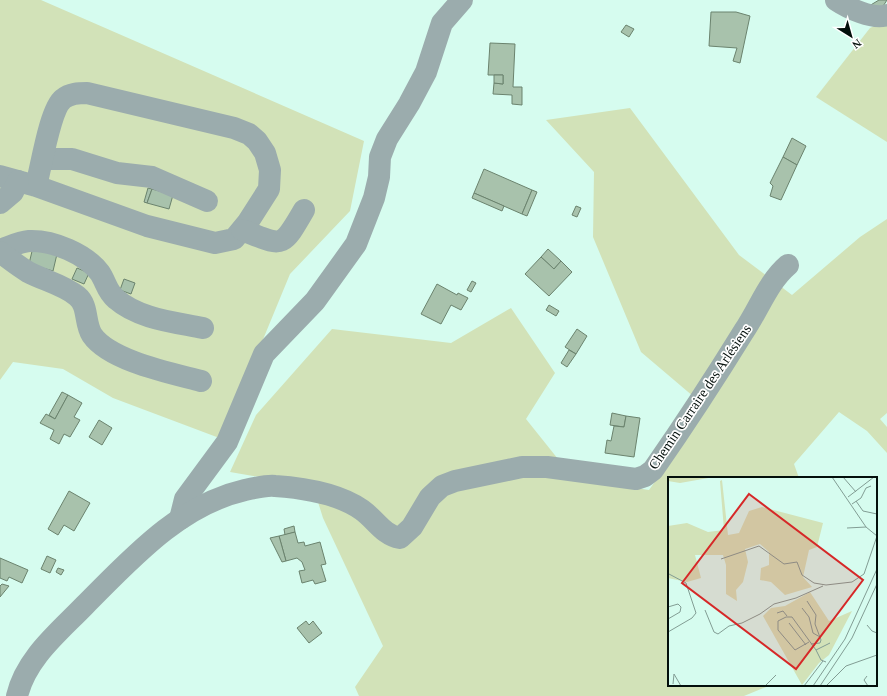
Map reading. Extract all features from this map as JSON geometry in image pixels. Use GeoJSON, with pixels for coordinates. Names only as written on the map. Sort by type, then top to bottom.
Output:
{"type":"FeatureCollection","features":[{"type":"Feature","properties":{"kind":"street"},"geometry":{"type":"LineString","coordinates":[[180,519],[185,499],[226,442],[241,411],[264,354],[315,301],[356,244],[374,198],[379,177],[380,157],[387,139],[409,104],[426,72],[442,23],[462,0]]}},
{"type":"Feature","properties":{"kind":"street"},"geometry":{"type":"LineString","coordinates":[[836,0],[872,15],[884,16]]}},
{"type":"Feature","properties":{"kind":"street"},"geometry":{"type":"LineString","coordinates":[[0,203],[13,192],[18,181],[43,159],[54,114],[63,98],[74,93],[87,93],[234,128],[249,134],[257,141],[265,153],[270,170],[269,188],[242,230],[234,239],[215,243],[147,226],[18,181]]}},
{"type":"Feature","properties":{"kind":"street"},"geometry":{"type":"LineString","coordinates":[[43,159],[72,159],[117,173],[152,177],[207,200]]}},
{"type":"Feature","properties":{"kind":"street"},"geometry":{"type":"LineString","coordinates":[[242,230],[272,242],[282,241],[289,236],[304,210]]}},
{"type":"Feature","properties":{"kind":"street"},"geometry":{"type":"LineString","coordinates":[[201,381],[155,369],[123,357],[102,345],[93,336],[88,326],[86,308],[76,294],[27,271],[0,251],[16,244],[29,241],[53,243],[93,266],[100,274],[107,290],[116,300],[132,309],[155,318],[203,328]]}},
{"type":"Feature","properties":{"kind":"street","name":"Chemin Carraire des Arlésiens"},"geometry":{"type":"LineString","coordinates":[[17,696],[26,673],[45,646],[139,551],[180,519],[207,504],[234,493],[274,486],[322,493],[345,500],[362,510],[385,532],[400,538],[412,527],[430,497],[442,486],[455,481],[522,467],[547,467],[636,479],[645,476],[653,470],[701,400],[753,318],[776,275],[788,265]]}},
{"type":"Feature","properties":{"kind":"green space"},"geometry":{"type":"Polygon","coordinates":[[[0,0],[41,0],[364,141],[350,211],[290,274],[222,439],[113,398],[63,369],[13,362],[0,380],[0,0]]]}},
{"type":"Feature","properties":{"kind":"green space"},"geometry":{"type":"Polygon","coordinates":[[[887,20],[887,142],[816,97],[870,28],[887,20]]]}},
{"type":"Feature","properties":{"kind":"green space"},"geometry":{"type":"Polygon","coordinates":[[[630,108],[739,255],[792,295],[860,237],[887,219],[887,413],[880,419],[887,427],[887,453],[867,431],[839,412],[794,464],[799,477],[668,477],[668,686],[769,686],[744,696],[359,696],[355,687],[383,646],[323,518],[313,486],[230,472],[256,415],[332,329],[451,343],[511,308],[555,373],[526,419],[574,479],[649,490],[707,408],[641,352],[593,237],[594,172],[546,120],[630,108]]]}},
{"type":"Feature","properties":{"kind":"building"},"geometry":{"type":"Polygon","coordinates":[[[879,0],[887,0],[880,11],[869,6],[879,0]]]}},
{"type":"Feature","properties":{"kind":"building"},"geometry":{"type":"Polygon","coordinates":[[[711,12],[736,12],[750,16],[740,63],[733,61],[737,48],[709,46],[711,12]]]}},
{"type":"Feature","properties":{"kind":"building"},"geometry":{"type":"Polygon","coordinates":[[[626,25],[634,29],[629,37],[621,32],[626,25]]]}},
{"type":"Feature","properties":{"kind":"building"},"geometry":{"type":"Polygon","coordinates":[[[490,43],[515,44],[513,87],[522,87],[522,105],[512,104],[512,95],[493,94],[494,83],[503,84],[503,75],[488,75],[490,43]]]}},
{"type":"Feature","properties":{"kind":"building"},"geometry":{"type":"Polygon","coordinates":[[[494,75],[503,75],[503,84],[494,83],[494,75]]]}},
{"type":"Feature","properties":{"kind":"building"},"geometry":{"type":"Polygon","coordinates":[[[792,138],[806,146],[797,165],[783,157],[792,138]]]}},
{"type":"Feature","properties":{"kind":"building"},"geometry":{"type":"Polygon","coordinates":[[[783,157],[797,165],[781,200],[770,196],[773,186],[770,183],[783,157]]]}},
{"type":"Feature","properties":{"kind":"building"},"geometry":{"type":"Polygon","coordinates":[[[484,169],[532,190],[522,214],[474,193],[484,169]]]}},
{"type":"Feature","properties":{"kind":"building"},"geometry":{"type":"Polygon","coordinates":[[[148,188],[152,189],[147,203],[144,202],[148,188]]]}},
{"type":"Feature","properties":{"kind":"building"},"geometry":{"type":"Polygon","coordinates":[[[152,189],[173,195],[169,209],[147,203],[152,189]]]}},
{"type":"Feature","properties":{"kind":"building"},"geometry":{"type":"Polygon","coordinates":[[[532,190],[537,192],[527,216],[522,214],[532,190]]]}},
{"type":"Feature","properties":{"kind":"building"},"geometry":{"type":"Polygon","coordinates":[[[474,193],[504,206],[502,211],[472,198],[474,193]]]}},
{"type":"Feature","properties":{"kind":"building"},"geometry":{"type":"Polygon","coordinates":[[[576,206],[581,208],[577,217],[572,215],[576,206]]]}},
{"type":"Feature","properties":{"kind":"building"},"geometry":{"type":"Polygon","coordinates":[[[33,247],[57,254],[53,271],[29,264],[33,247]]]}},
{"type":"Feature","properties":{"kind":"building"},"geometry":{"type":"Polygon","coordinates":[[[548,249],[561,261],[554,269],[541,257],[548,249]]]}},
{"type":"Feature","properties":{"kind":"building"},"geometry":{"type":"Polygon","coordinates":[[[541,257],[554,269],[561,261],[572,272],[549,296],[525,274],[541,257]]]}},
{"type":"Feature","properties":{"kind":"building"},"geometry":{"type":"Polygon","coordinates":[[[77,268],[89,273],[84,284],[72,279],[77,268]]]}},
{"type":"Feature","properties":{"kind":"building"},"geometry":{"type":"Polygon","coordinates":[[[124,279],[135,283],[131,294],[120,290],[124,279]]]}},
{"type":"Feature","properties":{"kind":"building"},"geometry":{"type":"Polygon","coordinates":[[[472,281],[476,283],[471,292],[467,290],[472,281]]]}},
{"type":"Feature","properties":{"kind":"building"},"geometry":{"type":"Polygon","coordinates":[[[437,284],[457,295],[458,293],[468,298],[461,310],[451,305],[441,324],[421,314],[437,284]]]}},
{"type":"Feature","properties":{"kind":"building"},"geometry":{"type":"Polygon","coordinates":[[[549,305],[559,311],[556,316],[546,310],[549,305]]]}},
{"type":"Feature","properties":{"kind":"building"},"geometry":{"type":"Polygon","coordinates":[[[577,329],[587,336],[576,354],[565,347],[577,329]]]}},
{"type":"Feature","properties":{"kind":"building"},"geometry":{"type":"Polygon","coordinates":[[[569,350],[576,354],[567,367],[561,363],[569,350]]]}},
{"type":"Feature","properties":{"kind":"building"},"geometry":{"type":"Polygon","coordinates":[[[62,392],[68,395],[55,419],[49,415],[62,392]]]}},
{"type":"Feature","properties":{"kind":"building"},"geometry":{"type":"Polygon","coordinates":[[[68,395],[82,403],[74,417],[80,420],[70,437],[64,434],[59,444],[50,439],[54,430],[40,423],[46,414],[55,419],[68,395]]]}},
{"type":"Feature","properties":{"kind":"building"},"geometry":{"type":"Polygon","coordinates":[[[612,413],[626,416],[624,427],[610,425],[612,413]]]}},
{"type":"Feature","properties":{"kind":"building"},"geometry":{"type":"Polygon","coordinates":[[[626,416],[640,418],[634,457],[605,453],[607,440],[611,441],[614,426],[624,427],[626,416]]]}},
{"type":"Feature","properties":{"kind":"building"},"geometry":{"type":"Polygon","coordinates":[[[99,420],[112,428],[102,445],[89,437],[99,420]]]}},
{"type":"Feature","properties":{"kind":"building"},"geometry":{"type":"Polygon","coordinates":[[[69,491],[90,503],[74,531],[64,525],[58,535],[48,529],[69,491]]]}},
{"type":"Feature","properties":{"kind":"building"},"geometry":{"type":"Polygon","coordinates":[[[294,526],[295,532],[285,535],[284,529],[294,526]]]}},
{"type":"Feature","properties":{"kind":"building"},"geometry":{"type":"Polygon","coordinates":[[[295,532],[298,543],[304,542],[305,546],[320,542],[326,564],[321,565],[326,581],[315,584],[313,580],[302,583],[299,571],[305,570],[302,562],[297,558],[286,561],[279,536],[295,532]]]}},
{"type":"Feature","properties":{"kind":"building"},"geometry":{"type":"Polygon","coordinates":[[[279,536],[286,561],[282,562],[270,538],[279,536]]]}},
{"type":"Feature","properties":{"kind":"building"},"geometry":{"type":"Polygon","coordinates":[[[47,556],[56,560],[50,573],[41,569],[47,556]]]}},
{"type":"Feature","properties":{"kind":"building"},"geometry":{"type":"Polygon","coordinates":[[[0,558],[28,570],[22,583],[9,577],[7,581],[0,578],[0,558]]]}},
{"type":"Feature","properties":{"kind":"building"},"geometry":{"type":"Polygon","coordinates":[[[58,568],[64,570],[61,575],[56,572],[58,568]]]}},
{"type":"Feature","properties":{"kind":"building"},"geometry":{"type":"Polygon","coordinates":[[[2,584],[9,586],[0,597],[0,586],[2,584]]]}},
{"type":"Feature","properties":{"kind":"building"},"geometry":{"type":"Polygon","coordinates":[[[306,621],[309,625],[313,621],[322,633],[309,643],[297,628],[306,621]]]}}]}
